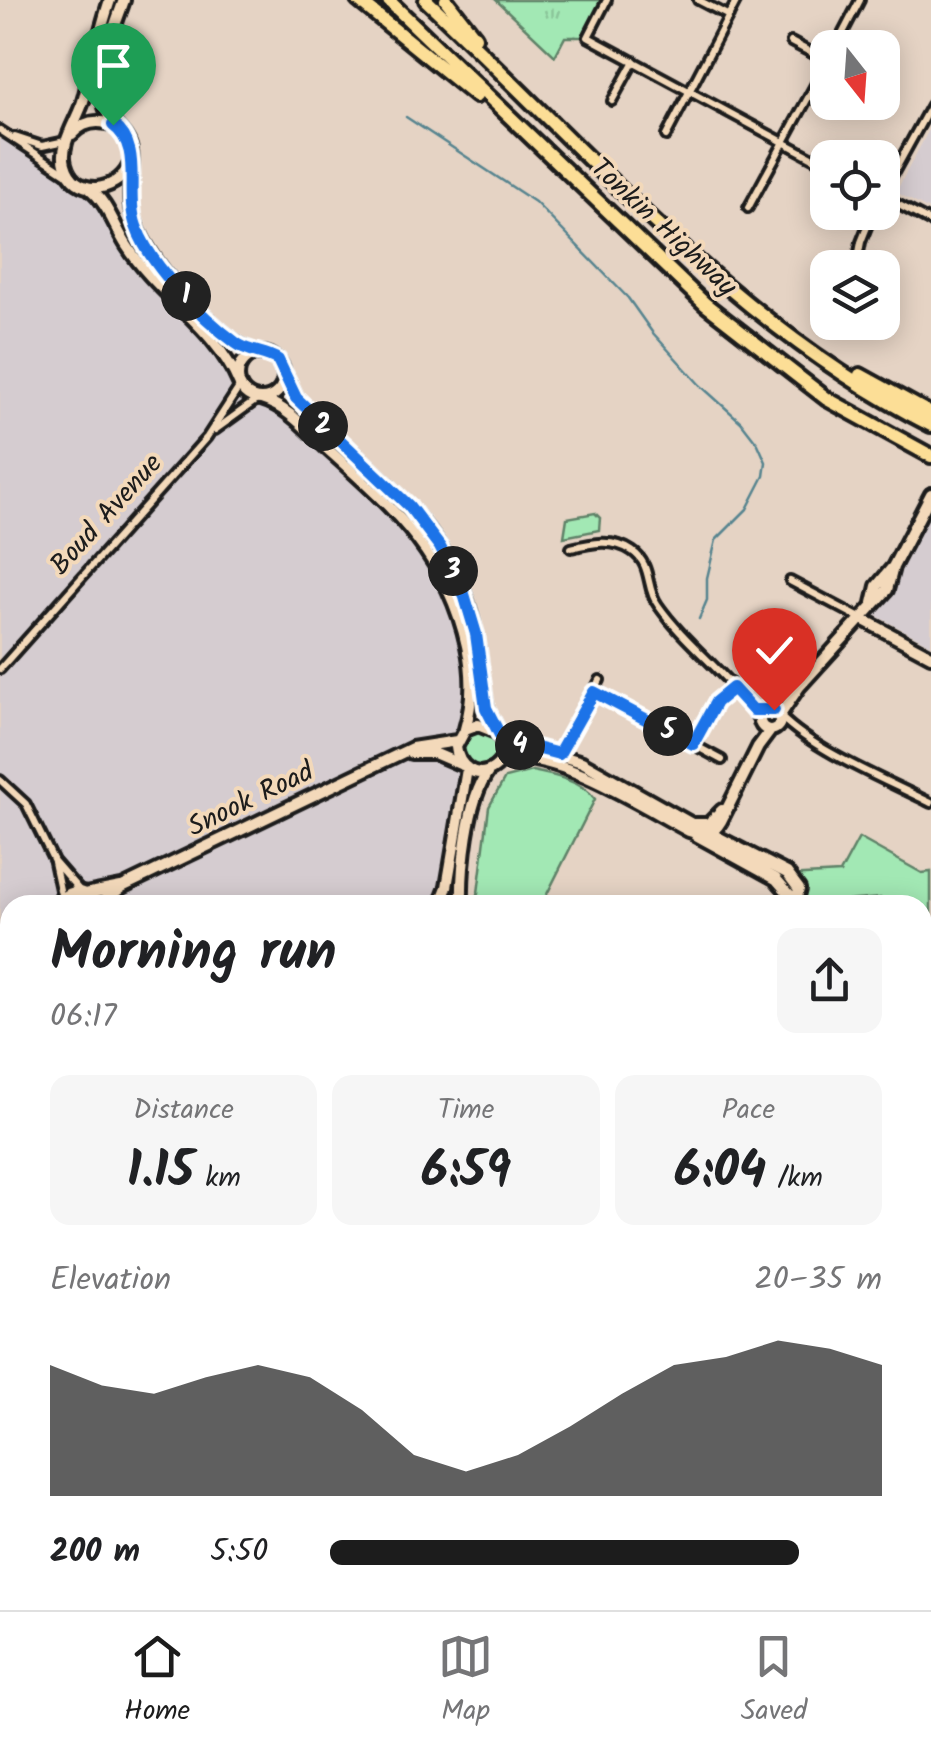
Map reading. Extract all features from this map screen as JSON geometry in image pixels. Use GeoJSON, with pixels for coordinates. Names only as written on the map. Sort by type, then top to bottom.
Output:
{"type":"FeatureCollection","features":[{"type":"Feature","properties":{"kind":"highway"},"geometry":{"type":"LineString","coordinates":[[358,0],[559,164]]}},
{"type":"Feature","properties":{"kind":"highway","name":"Tonkin Highway"},"geometry":{"type":"LineString","coordinates":[[388,0],[705,304],[827,399],[931,457]]}},
{"type":"Feature","properties":{"kind":"highway","name":"Tonkin Highway"},"geometry":{"type":"LineString","coordinates":[[426,0],[684,248],[792,338],[850,378],[931,425]]}},
{"type":"Feature","properties":{"kind":"highway"},"geometry":{"type":"LineString","coordinates":[[446,0],[504,74]]}},
{"type":"Feature","properties":{"kind":"highway"},"geometry":{"type":"LineString","coordinates":[[792,338],[931,414]]}},
{"type":"Feature","properties":{"kind":"main road"},"geometry":{"type":"LineString","coordinates":[[110,0],[84,100],[64,156],[72,178],[100,198],[144,270],[222,350],[248,394],[289,411],[406,523],[438,566],[456,603],[470,659],[470,713],[457,741],[456,754],[464,767],[444,895]]}},
{"type":"Feature","properties":{"kind":"main road"},"geometry":{"type":"LineString","coordinates":[[124,0],[106,60],[102,92],[106,111],[131,147],[132,213],[152,258],[234,342],[256,354],[272,356],[282,367],[296,398],[409,506],[440,547],[468,607],[480,652],[486,708],[504,750],[500,762]]}},
{"type":"Feature","properties":{"kind":"main road"},"geometry":{"type":"LineString","coordinates":[[69,137],[81,126],[94,122],[107,122],[119,129]]}},
{"type":"Feature","properties":{"kind":"main road"},"geometry":{"type":"LineString","coordinates":[[88,188],[114,185],[130,166]]}},
{"type":"Feature","properties":{"kind":"main road"},"geometry":{"type":"LineString","coordinates":[[240,384],[240,368],[256,354]]}},
{"type":"Feature","properties":{"kind":"main road"},"geometry":{"type":"LineString","coordinates":[[260,399],[280,389],[284,374]]}},
{"type":"Feature","properties":{"kind":"main road"},"geometry":{"type":"LineString","coordinates":[[719,847],[713,828],[771,720],[862,619],[931,494]]}},
{"type":"Feature","properties":{"kind":"main road"},"geometry":{"type":"LineString","coordinates":[[862,619],[931,656]]}},
{"type":"Feature","properties":{"kind":"main road"},"geometry":{"type":"LineString","coordinates":[[465,730],[478,725],[582,762],[786,887],[790,895]]}},
{"type":"Feature","properties":{"kind":"main road","name":"Snook Road"},"geometry":{"type":"LineString","coordinates":[[110,895],[412,748],[457,741]]}},
{"type":"Feature","properties":{"kind":"main road"},"geometry":{"type":"LineString","coordinates":[[400,754],[434,753],[464,767],[488,772]]}},
{"type":"Feature","properties":{"kind":"main road"},"geometry":{"type":"LineString","coordinates":[[463,895],[468,837],[480,783],[500,762],[513,757],[574,770],[691,827],[713,828],[739,848],[793,878],[799,889],[796,895]]}},
{"type":"Feature","properties":{"kind":"main road","name":"Snook Road"},"geometry":{"type":"LineString","coordinates":[[68,895],[122,887]]}},
{"type":"Feature","properties":{"kind":"street"},"geometry":{"type":"LineString","coordinates":[[608,0],[588,37],[810,156]]}},
{"type":"Feature","properties":{"kind":"street"},"geometry":{"type":"LineString","coordinates":[[698,0],[729,16]]}},
{"type":"Feature","properties":{"kind":"street"},"geometry":{"type":"LineString","coordinates":[[666,136],[738,0]]}},
{"type":"Feature","properties":{"kind":"street"},"geometry":{"type":"LineString","coordinates":[[844,30],[860,0]]}},
{"type":"Feature","properties":{"kind":"street"},"geometry":{"type":"LineString","coordinates":[[791,42],[810,52]]}},
{"type":"Feature","properties":{"kind":"street"},"geometry":{"type":"LineString","coordinates":[[612,100],[634,61]]}},
{"type":"Feature","properties":{"kind":"street"},"geometry":{"type":"LineString","coordinates":[[748,208],[810,93]]}},
{"type":"Feature","properties":{"kind":"street"},"geometry":{"type":"LineString","coordinates":[[900,162],[931,104]]}},
{"type":"Feature","properties":{"kind":"street"},"geometry":{"type":"LineString","coordinates":[[0,130],[42,146],[69,137]]}},
{"type":"Feature","properties":{"kind":"street"},"geometry":{"type":"LineString","coordinates":[[0,130],[72,178]]}},
{"type":"Feature","properties":{"kind":"street"},"geometry":{"type":"LineString","coordinates":[[900,205],[931,222]]}},
{"type":"Feature","properties":{"kind":"street","name":"Boud Avenue"},"geometry":{"type":"LineString","coordinates":[[0,668],[207,437],[240,384]]}},
{"type":"Feature","properties":{"kind":"street","name":"Boud Avenue"},"geometry":{"type":"LineString","coordinates":[[207,437],[260,399]]}},
{"type":"Feature","properties":{"kind":"street"},"geometry":{"type":"LineString","coordinates":[[571,548],[608,542],[633,552],[647,568],[656,604],[753,710],[931,804]]}},
{"type":"Feature","properties":{"kind":"street"},"geometry":{"type":"LineString","coordinates":[[790,581],[862,619]]}},
{"type":"Feature","properties":{"kind":"street"},"geometry":{"type":"LineString","coordinates":[[559,754],[600,680]]}},
{"type":"Feature","properties":{"kind":"street"},"geometry":{"type":"LineString","coordinates":[[693,744],[716,702],[733,688]]}},
{"type":"Feature","properties":{"kind":"street"},"geometry":{"type":"LineString","coordinates":[[594,692],[722,760]]}},
{"type":"Feature","properties":{"kind":"street"},"geometry":{"type":"LineString","coordinates":[[0,780],[26,804],[54,861],[83,893]]}},
{"type":"Feature","properties":{"kind":"street"},"geometry":{"type":"LineString","coordinates":[[54,861],[60,895]]}},
{"type":"Feature","properties":{"kind":"shaded area"},"geometry":{"type":"Polygon","coordinates":[[[931,126],[931,211],[900,194],[900,184],[931,126]]]}},
{"type":"Feature","properties":{"kind":"shaded area"},"geometry":{"type":"Polygon","coordinates":[[[0,131],[88,187],[118,231],[222,350],[243,390],[252,397],[277,404],[406,523],[462,625],[470,713],[456,738],[466,766],[442,895],[0,895],[0,131]]]}},
{"type":"Feature","properties":{"kind":"shaded area"},"geometry":{"type":"Polygon","coordinates":[[[931,509],[931,645],[873,614],[931,509]]]}},
{"type":"Feature","properties":{"kind":"green space"},"geometry":{"type":"Polygon","coordinates":[[[496,0],[607,0],[588,37],[565,37],[555,56],[496,0]]]}},
{"type":"Feature","properties":{"kind":"green space"},"geometry":{"type":"Polygon","coordinates":[[[595,513],[600,518],[599,530],[564,537],[567,518],[595,513]]]}},
{"type":"Feature","properties":{"kind":"green space"},"geometry":{"type":"Polygon","coordinates":[[[480,733],[491,738],[496,749],[491,760],[480,765],[469,760],[464,749],[469,738],[480,733]]]}},
{"type":"Feature","properties":{"kind":"green space"},"geometry":{"type":"Polygon","coordinates":[[[532,771],[558,777],[575,783],[595,799],[547,895],[477,895],[489,807],[505,778],[532,771]]]}},
{"type":"Feature","properties":{"kind":"green space"},"geometry":{"type":"Polygon","coordinates":[[[859,838],[922,873],[931,872],[931,895],[790,895],[775,887],[774,879],[783,881],[786,876],[840,873],[859,838]]]}},
{"type":"Feature","properties":{"kind":"waterway"},"geometry":{"type":"LineString","coordinates":[[406,117],[535,202],[628,298],[652,332],[758,444],[766,462],[764,476],[747,509],[716,540],[707,578],[707,600],[699,619]]}},
{"type":"Feature","properties":{"kind":"route"},"geometry":{"type":"LineString","coordinates":[[113,125],[123,132],[131,147],[132,213],[152,258],[234,342],[278,360],[296,398],[409,506],[440,547],[464,594],[484,674],[486,708],[502,739],[559,754],[594,692],[693,744],[716,702],[733,688],[753,710],[774,710]]}}]}
